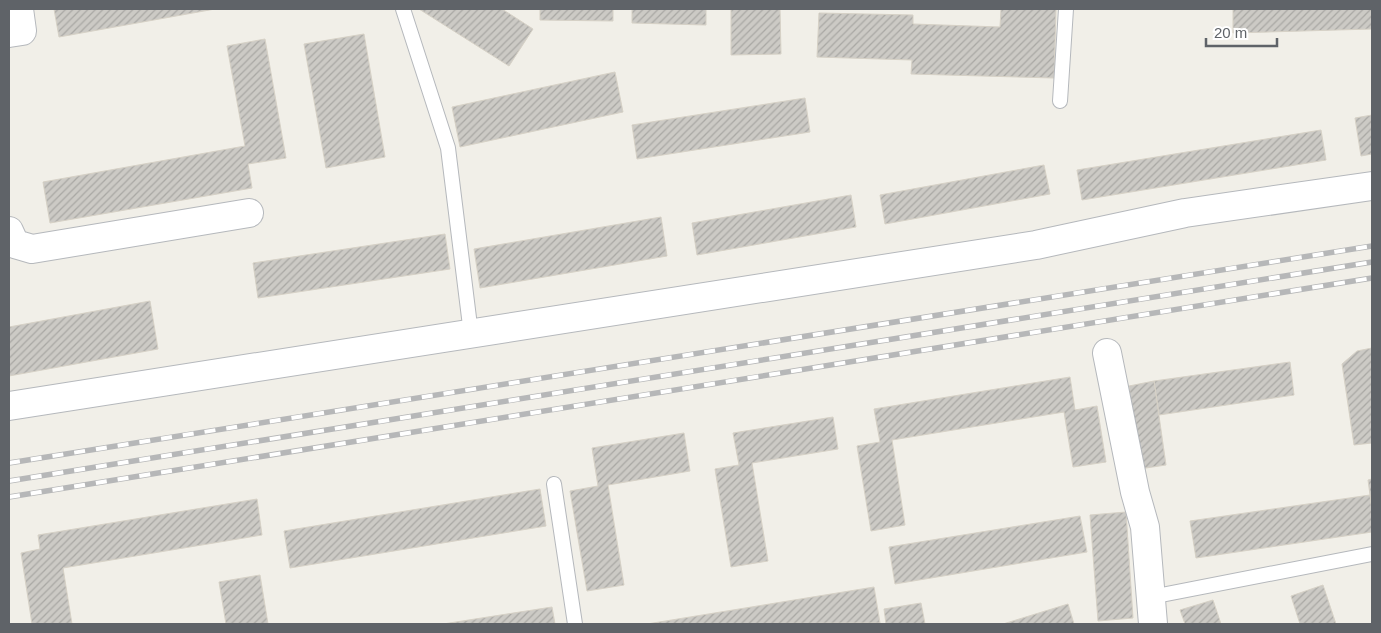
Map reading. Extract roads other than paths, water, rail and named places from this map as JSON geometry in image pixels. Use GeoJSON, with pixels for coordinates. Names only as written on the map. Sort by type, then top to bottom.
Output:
{"type":"FeatureCollection","features":[{"type":"Feature","properties":{"kind":"street"},"geometry":{"type":"LineString","coordinates":[[9,33],[22,31],[19,9]]}},
{"type":"Feature","properties":{"kind":"street"},"geometry":{"type":"LineString","coordinates":[[9,406],[1026,247],[1185,213],[1372,186]]}},
{"type":"Feature","properties":{"kind":"street"},"geometry":{"type":"LineString","coordinates":[[9,231],[15,244],[32,249],[249,213]]}},
{"type":"Feature","properties":{"kind":"street"},"geometry":{"type":"LineString","coordinates":[[1107,352],[1135,492],[1145,527],[1153,624]]}},
{"type":"Feature","properties":{"kind":"lane"},"geometry":{"type":"LineString","coordinates":[[403,9],[448,148],[471,334]]}},
{"type":"Feature","properties":{"kind":"lane"},"geometry":{"type":"LineString","coordinates":[[1060,101],[1066,9]]}},
{"type":"Feature","properties":{"kind":"lane"},"geometry":{"type":"LineString","coordinates":[[554,484],[575,624]]}},
{"type":"Feature","properties":{"kind":"lane"},"geometry":{"type":"LineString","coordinates":[[1151,597],[1372,554]]}},
{"type":"Feature","properties":{"kind":"railway"},"geometry":{"type":"LineString","coordinates":[[9,463],[1372,246]]}},
{"type":"Feature","properties":{"kind":"railway"},"geometry":{"type":"LineString","coordinates":[[9,481],[1372,262]]}},
{"type":"Feature","properties":{"kind":"railway"},"geometry":{"type":"LineString","coordinates":[[9,497],[1372,278]]}}]}
